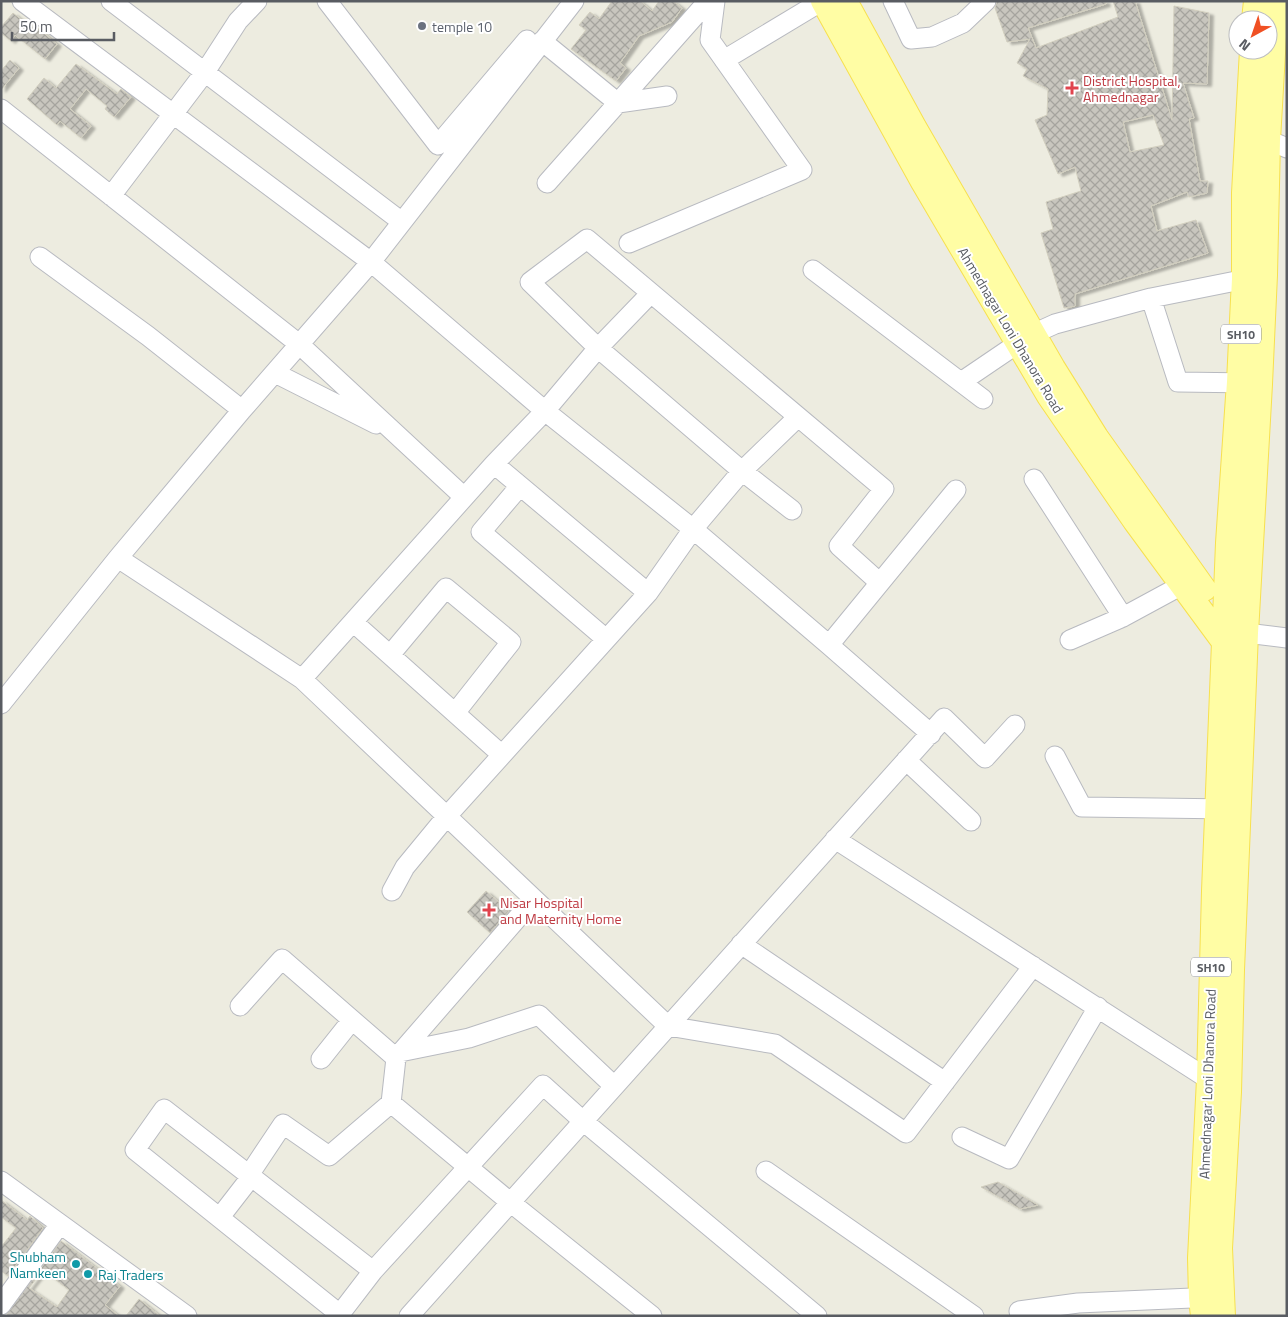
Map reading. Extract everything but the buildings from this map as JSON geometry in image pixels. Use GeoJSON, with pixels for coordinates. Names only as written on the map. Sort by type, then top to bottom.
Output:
{"type":"FeatureCollection","features":[{"type":"Feature","properties":{"kind":"main road","name":"Ahmednagar Loni Dhanora Road"},"geometry":{"type":"LineString","coordinates":[[823,1],[923,182],[1025,339]]}},
{"type":"Feature","properties":{"kind":"main road","name":"Ahmednagar Loni Dhanora Road"},"geometry":{"type":"LineString","coordinates":[[845,1],[1025,339],[1049,396],[1101,474],[1189,582],[1246,642]]}},
{"type":"Feature","properties":{"kind":"main road","name":"Ahmednagar Loni Dhanora Road"},"geometry":{"type":"LineString","coordinates":[[1212,1307],[1201,1224],[1209,1079],[1214,892],[1229,809],[1246,642],[1250,383],[1254,277],[1277,144],[1261,6]]}},
{"type":"Feature","properties":{"kind":"main road","name":"Ahmednagar Loni Dhanora Road"},"geometry":{"type":"LineString","coordinates":[[1251,60],[1244,193],[1254,277]]}},
{"type":"Feature","properties":{"kind":"main road","name":"Ahmednagar Loni Dhanora Road"},"geometry":{"type":"LineString","coordinates":[[1212,1307],[1220,1248],[1229,1092],[1232,970],[1224,642],[1250,383]]}},
{"type":"Feature","properties":{"kind":"main road","name":"Ahmednagar Loni Dhanora Road"},"geometry":{"type":"LineString","coordinates":[[1189,582],[1224,642]]}},
{"type":"Feature","properties":{"kind":"main road","name":"Ahmednagar Loni Dhanora Road"},"geometry":{"type":"LineString","coordinates":[[1224,642],[1246,642]]}},
{"type":"Feature","properties":{"kind":"street"},"geometry":{"type":"LineString","coordinates":[[22,1],[371,262],[546,411],[693,529],[930,734]]}},
{"type":"Feature","properties":{"kind":"street"},"geometry":{"type":"LineString","coordinates":[[111,1],[402,222]]}},
{"type":"Feature","properties":{"kind":"street"},"geometry":{"type":"LineString","coordinates":[[111,196],[204,72],[238,21],[257,1]]}},
{"type":"Feature","properties":{"kind":"street"},"geometry":{"type":"LineString","coordinates":[[327,1],[438,145],[561,1]]}},
{"type":"Feature","properties":{"kind":"street"},"geometry":{"type":"LineString","coordinates":[[1,704],[118,558],[242,410],[371,262],[574,1]]}},
{"type":"Feature","properties":{"kind":"street"},"geometry":{"type":"LineString","coordinates":[[547,183],[708,1]]}},
{"type":"Feature","properties":{"kind":"street"},"geometry":{"type":"LineString","coordinates":[[629,243],[802,170],[710,40],[715,1]]}},
{"type":"Feature","properties":{"kind":"street"},"geometry":{"type":"LineString","coordinates":[[724,60],[823,1]]}},
{"type":"Feature","properties":{"kind":"street"},"geometry":{"type":"LineString","coordinates":[[893,1],[911,39],[932,37],[963,22],[986,1]]}},
{"type":"Feature","properties":{"kind":"street"},"geometry":{"type":"LineString","coordinates":[[542,41],[618,103],[667,96]]}},
{"type":"Feature","properties":{"kind":"street"},"geometry":{"type":"LineString","coordinates":[[1,109],[299,344],[464,497]]}},
{"type":"Feature","properties":{"kind":"street"},"geometry":{"type":"LineString","coordinates":[[792,510],[742,471],[598,348],[530,282],[587,239],[884,490],[839,546],[880,583]]}},
{"type":"Feature","properties":{"kind":"street"},"geometry":{"type":"LineString","coordinates":[[40,257],[148,336],[242,410]]}},
{"type":"Feature","properties":{"kind":"street"},"geometry":{"type":"LineString","coordinates":[[813,270],[982,399]]}},
{"type":"Feature","properties":{"kind":"street"},"geometry":{"type":"LineString","coordinates":[[960,382],[1025,339],[1055,324],[1151,298],[1254,277]]}},
{"type":"Feature","properties":{"kind":"street"},"geometry":{"type":"LineString","coordinates":[[302,678],[494,464],[546,411],[598,348],[651,293]]}},
{"type":"Feature","properties":{"kind":"street"},"geometry":{"type":"LineString","coordinates":[[1151,298],[1178,382],[1250,383]]}},
{"type":"Feature","properties":{"kind":"street"},"geometry":{"type":"LineString","coordinates":[[275,372],[397,434]]}},
{"type":"Feature","properties":{"kind":"street"},"geometry":{"type":"LineString","coordinates":[[392,891],[405,867],[447,816],[648,593],[693,529],[742,471],[798,418]]}},
{"type":"Feature","properties":{"kind":"street"},"geometry":{"type":"LineString","coordinates":[[494,464],[648,593]]}},
{"type":"Feature","properties":{"kind":"street"},"geometry":{"type":"LineString","coordinates":[[1034,479],[1123,616]]}},
{"type":"Feature","properties":{"kind":"street"},"geometry":{"type":"LineString","coordinates":[[520,486],[481,532],[606,639]]}},
{"type":"Feature","properties":{"kind":"street"},"geometry":{"type":"LineString","coordinates":[[829,645],[956,490]]}},
{"type":"Feature","properties":{"kind":"street"},"geometry":{"type":"LineString","coordinates":[[118,558],[302,678],[668,1026],[775,1044],[906,1133],[1033,966]]}},
{"type":"Feature","properties":{"kind":"street"},"geometry":{"type":"LineString","coordinates":[[1070,640],[1123,616],[1189,582]]}},
{"type":"Feature","properties":{"kind":"street"},"geometry":{"type":"LineString","coordinates":[[390,655],[446,588],[511,642],[455,713]]}},
{"type":"Feature","properties":{"kind":"street"},"geometry":{"type":"LineString","coordinates":[[352,622],[502,755]]}},
{"type":"Feature","properties":{"kind":"street"},"geometry":{"type":"LineString","coordinates":[[1246,642],[1287,638]]}},
{"type":"Feature","properties":{"kind":"street"},"geometry":{"type":"LineString","coordinates":[[409,1316],[944,718],[985,758],[1015,725]]}},
{"type":"Feature","properties":{"kind":"street"},"geometry":{"type":"LineString","coordinates":[[1055,756],[1082,807],[1229,809]]}},
{"type":"Feature","properties":{"kind":"street"},"geometry":{"type":"LineString","coordinates":[[906,760],[971,821]]}},
{"type":"Feature","properties":{"kind":"street"},"geometry":{"type":"LineString","coordinates":[[835,839],[1229,1092]]}},
{"type":"Feature","properties":{"kind":"street"},"geometry":{"type":"LineString","coordinates":[[220,1218],[250,1176],[283,1124],[329,1156],[390,1103],[398,1055],[534,899]]}},
{"type":"Feature","properties":{"kind":"street"},"geometry":{"type":"LineString","coordinates":[[741,944],[945,1082]]}},
{"type":"Feature","properties":{"kind":"street"},"geometry":{"type":"LineString","coordinates":[[240,1006],[282,960],[352,1020],[398,1055]]}},
{"type":"Feature","properties":{"kind":"street"},"geometry":{"type":"LineString","coordinates":[[962,1138],[1009,1159],[1098,1007]]}},
{"type":"Feature","properties":{"kind":"street"},"geometry":{"type":"LineString","coordinates":[[398,1055],[469,1038],[539,1015],[614,1086]]}},
{"type":"Feature","properties":{"kind":"street"},"geometry":{"type":"LineString","coordinates":[[321,1060],[352,1020]]}},
{"type":"Feature","properties":{"kind":"street"},"geometry":{"type":"LineString","coordinates":[[373,1271],[164,1109],[135,1150],[341,1315],[373,1271],[543,1086],[817,1316]]}},
{"type":"Feature","properties":{"kind":"street"},"geometry":{"type":"LineString","coordinates":[[390,1103],[640,1312]]}},
{"type":"Feature","properties":{"kind":"street"},"geometry":{"type":"LineString","coordinates":[[766,1171],[974,1316]]}},
{"type":"Feature","properties":{"kind":"street"},"geometry":{"type":"LineString","coordinates":[[1,1181],[187,1316]]}},
{"type":"Feature","properties":{"kind":"street"},"geometry":{"type":"LineString","coordinates":[[1,1304],[60,1224]]}},
{"type":"Feature","properties":{"kind":"street"},"geometry":{"type":"LineString","coordinates":[[1020,1316],[1019,1311],[1212,1307]]}},
{"type":"Feature","properties":{"kind":"place","name":"temple 10"},"geometry":{"type":"Point","coordinates":[422,26]}},
{"type":"Feature","properties":{"kind":"place","name":"District Hospital, Ahmednagar"},"geometry":{"type":"Point","coordinates":[1072,88]}},
{"type":"Feature","properties":{"kind":"place","name":"Nisar Hospital and Maternity Home"},"geometry":{"type":"Point","coordinates":[489,910]}},
{"type":"Feature","properties":{"kind":"place","name":"Shubham Namkeen"},"geometry":{"type":"Point","coordinates":[76,1264]}},
{"type":"Feature","properties":{"kind":"place","name":"Raj Traders"},"geometry":{"type":"Point","coordinates":[88,1274]}}]}
